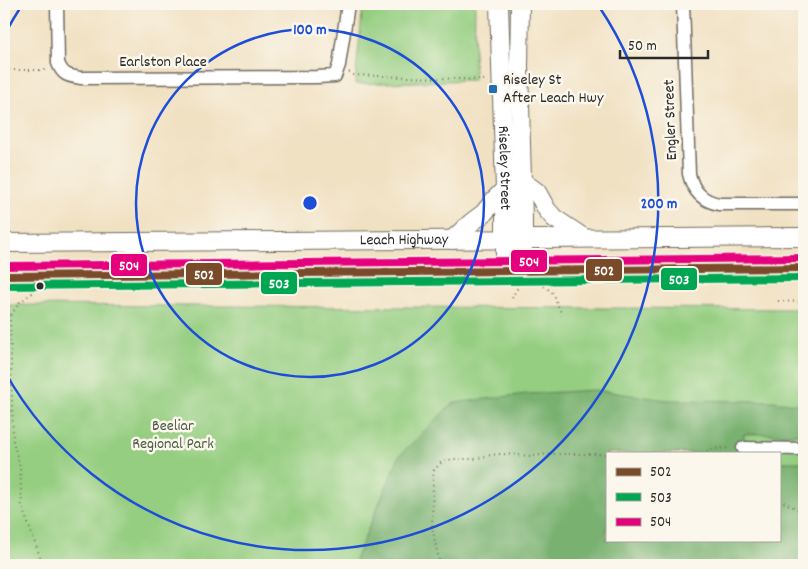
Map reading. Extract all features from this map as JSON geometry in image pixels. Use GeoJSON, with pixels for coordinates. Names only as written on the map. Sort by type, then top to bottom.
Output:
{"type":"FeatureCollection","features":[{"type":"Feature","properties":{"kind":"highway","name":"Riseley Street"},"geometry":{"type":"LineString","coordinates":[[499,4],[505,189],[505,271]]}},
{"type":"Feature","properties":{"kind":"highway","name":"Riseley Street"},"geometry":{"type":"LineString","coordinates":[[520,4],[522,278]]}},
{"type":"Feature","properties":{"kind":"highway"},"geometry":{"type":"LineString","coordinates":[[522,181],[537,192],[554,218],[584,238]]}},
{"type":"Feature","properties":{"kind":"highway"},"geometry":{"type":"LineString","coordinates":[[452,240],[484,213],[505,189]]}},
{"type":"Feature","properties":{"kind":"highway","name":"Leach Highway"},"geometry":{"type":"LineString","coordinates":[[4,244],[804,236]]}},
{"type":"Feature","properties":{"kind":"highway","name":"Leach Highway"},"geometry":{"type":"LineString","coordinates":[[4,276],[505,271],[522,278],[804,268]]}},
{"type":"Feature","properties":{"kind":"street"},"geometry":{"type":"LineString","coordinates":[[57,4],[58,63],[61,70]]}},
{"type":"Feature","properties":{"kind":"street"},"geometry":{"type":"LineString","coordinates":[[337,71],[348,4]]}},
{"type":"Feature","properties":{"kind":"street","name":"Engler Street"},"geometry":{"type":"LineString","coordinates":[[683,4],[689,174],[694,189],[705,199],[719,204],[804,204]]}},
{"type":"Feature","properties":{"kind":"street","name":"Earlston Place"},"geometry":{"type":"LineString","coordinates":[[61,70],[67,75],[81,78],[308,78],[337,71]]}},
{"type":"Feature","properties":{"kind":"street"},"geometry":{"type":"LineString","coordinates":[[743,448],[804,449]]}},
{"type":"Feature","properties":{"kind":"path"},"geometry":{"type":"LineString","coordinates":[[4,70],[61,70]]}},
{"type":"Feature","properties":{"kind":"path"},"geometry":{"type":"LineString","coordinates":[[337,71],[354,75],[489,80]]}},
{"type":"Feature","properties":{"kind":"path"},"geometry":{"type":"LineString","coordinates":[[512,298],[522,278]]}},
{"type":"Feature","properties":{"kind":"path"},"geometry":{"type":"LineString","coordinates":[[542,285],[552,292],[562,315]]}},
{"type":"Feature","properties":{"kind":"path"},"geometry":{"type":"LineString","coordinates":[[10,316],[20,302],[35,291]]}},
{"type":"Feature","properties":{"kind":"path"},"geometry":{"type":"LineString","coordinates":[[778,301],[804,302]]}},
{"type":"Feature","properties":{"kind":"path"},"geometry":{"type":"LineString","coordinates":[[4,307],[10,316],[13,441],[20,467],[22,507],[42,565]]}},
{"type":"Feature","properties":{"kind":"path"},"geometry":{"type":"LineString","coordinates":[[704,452],[712,449],[743,448]]}},
{"type":"Feature","properties":{"kind":"path"},"geometry":{"type":"LineString","coordinates":[[440,565],[433,533],[432,500],[433,476],[437,466],[441,463],[452,459],[474,459],[500,454],[532,456],[548,454],[606,454]]}},
{"type":"Feature","properties":{"kind":"path"},"geometry":{"type":"LineString","coordinates":[[780,500],[804,512]]}},
{"type":"Feature","properties":{"kind":"green space"},"geometry":{"type":"Polygon","coordinates":[[[363,4],[475,4],[474,80],[355,84],[363,4]]]}},
{"type":"Feature","properties":{"kind":"green space","name":"Beeliar Regional Park"},"geometry":{"type":"Polygon","coordinates":[[[4,305],[804,309],[804,565],[4,565],[4,305]]]}},
{"type":"Feature","properties":{"kind":"green space"},"geometry":{"type":"Polygon","coordinates":[[[595,390],[667,400],[773,401],[804,405],[804,434],[744,434],[744,452],[606,452],[606,542],[780,542],[780,462],[804,462],[804,565],[353,565],[399,456],[453,403],[526,394],[595,390]]]}},
{"type":"Feature","properties":{"kind":"transit line","name":"504"},"geometry":{"type":"LineString","coordinates":[[4,266],[804,258]]}},
{"type":"Feature","properties":{"kind":"transit line","name":"502"},"geometry":{"type":"LineString","coordinates":[[4,276],[804,268]]}},
{"type":"Feature","properties":{"kind":"transit line","name":"503"},"geometry":{"type":"LineString","coordinates":[[4,286],[804,278]]}},
{"type":"Feature","properties":{"kind":"place","name":"Riseley St After Leach Hwy"},"geometry":{"type":"Point","coordinates":[493,89]}}]}
